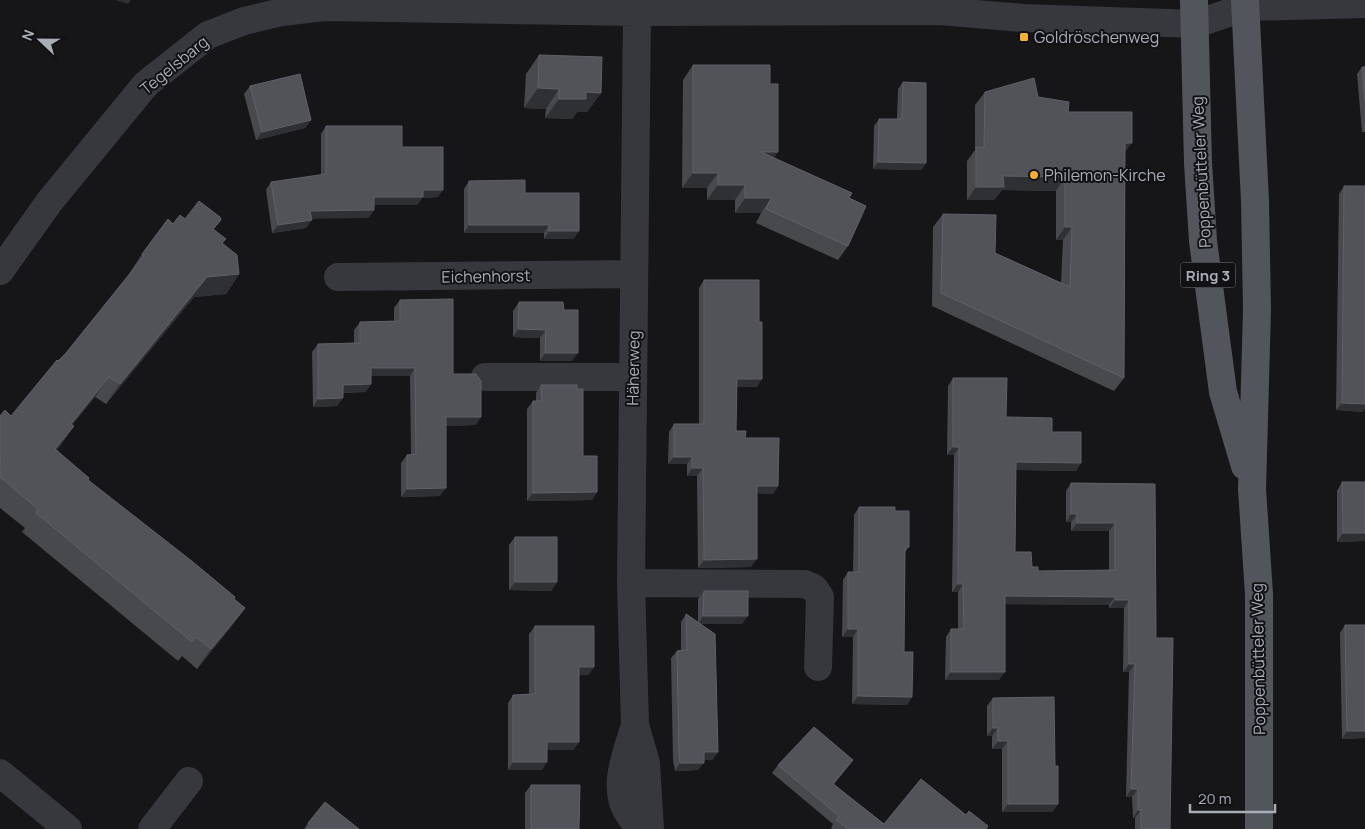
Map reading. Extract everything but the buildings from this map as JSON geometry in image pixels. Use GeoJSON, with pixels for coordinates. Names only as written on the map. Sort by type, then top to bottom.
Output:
{"type":"FeatureCollection","features":[{"type":"Feature","properties":{"kind":"main road","name":"Poppenbütteler Weg"},"geometry":{"type":"LineString","coordinates":[[1241,2],[1255,201],[1257,309],[1252,489],[1259,594],[1259,829]]}},
{"type":"Feature","properties":{"kind":"main road","name":"Poppenbütteler Weg"},"geometry":{"type":"LineString","coordinates":[[1195,12],[1198,163],[1204,241],[1214,325],[1223,392],[1252,489]]}},
{"type":"Feature","properties":{"kind":"street","name":"Tegelsbarg"},"geometry":{"type":"LineString","coordinates":[[940,11],[986,0]]}},
{"type":"Feature","properties":{"kind":"street","name":"Tegelsbarg"},"geometry":{"type":"LineString","coordinates":[[0,271],[50,201],[146,84],[208,35],[283,6],[637,12],[940,11],[1023,18],[1195,12],[1241,2]]}},
{"type":"Feature","properties":{"kind":"street"},"geometry":{"type":"LineString","coordinates":[[1241,2],[1365,4]]}},
{"type":"Feature","properties":{"kind":"street","name":"Häherweg"},"geometry":{"type":"LineString","coordinates":[[637,12],[631,583],[635,725],[646,763],[650,829]]}},
{"type":"Feature","properties":{"kind":"street","name":"Eichenhorst"},"geometry":{"type":"LineString","coordinates":[[338,277],[634,274]]}},
{"type":"Feature","properties":{"kind":"street"},"geometry":{"type":"LineString","coordinates":[[485,377],[633,377]]}},
{"type":"Feature","properties":{"kind":"street"},"geometry":{"type":"LineString","coordinates":[[631,583],[805,584],[814,588],[820,598],[818,667]]}},
{"type":"Feature","properties":{"kind":"street","name":"Häherweg"},"geometry":{"type":"LineString","coordinates":[[635,725],[622,769],[622,796],[629,816],[644,829]]}},
{"type":"Feature","properties":{"kind":"street"},"geometry":{"type":"LineString","coordinates":[[0,772],[68,829]]}},
{"type":"Feature","properties":{"kind":"street"},"geometry":{"type":"LineString","coordinates":[[152,829],[190,781]]}},
{"type":"Feature","properties":{"kind":"place","name":"Goldröschenweg"},"geometry":{"type":"Point","coordinates":[1024,37]}},
{"type":"Feature","properties":{"kind":"place","name":"Philemon-Kirche"},"geometry":{"type":"Point","coordinates":[1034,175]}}]}
